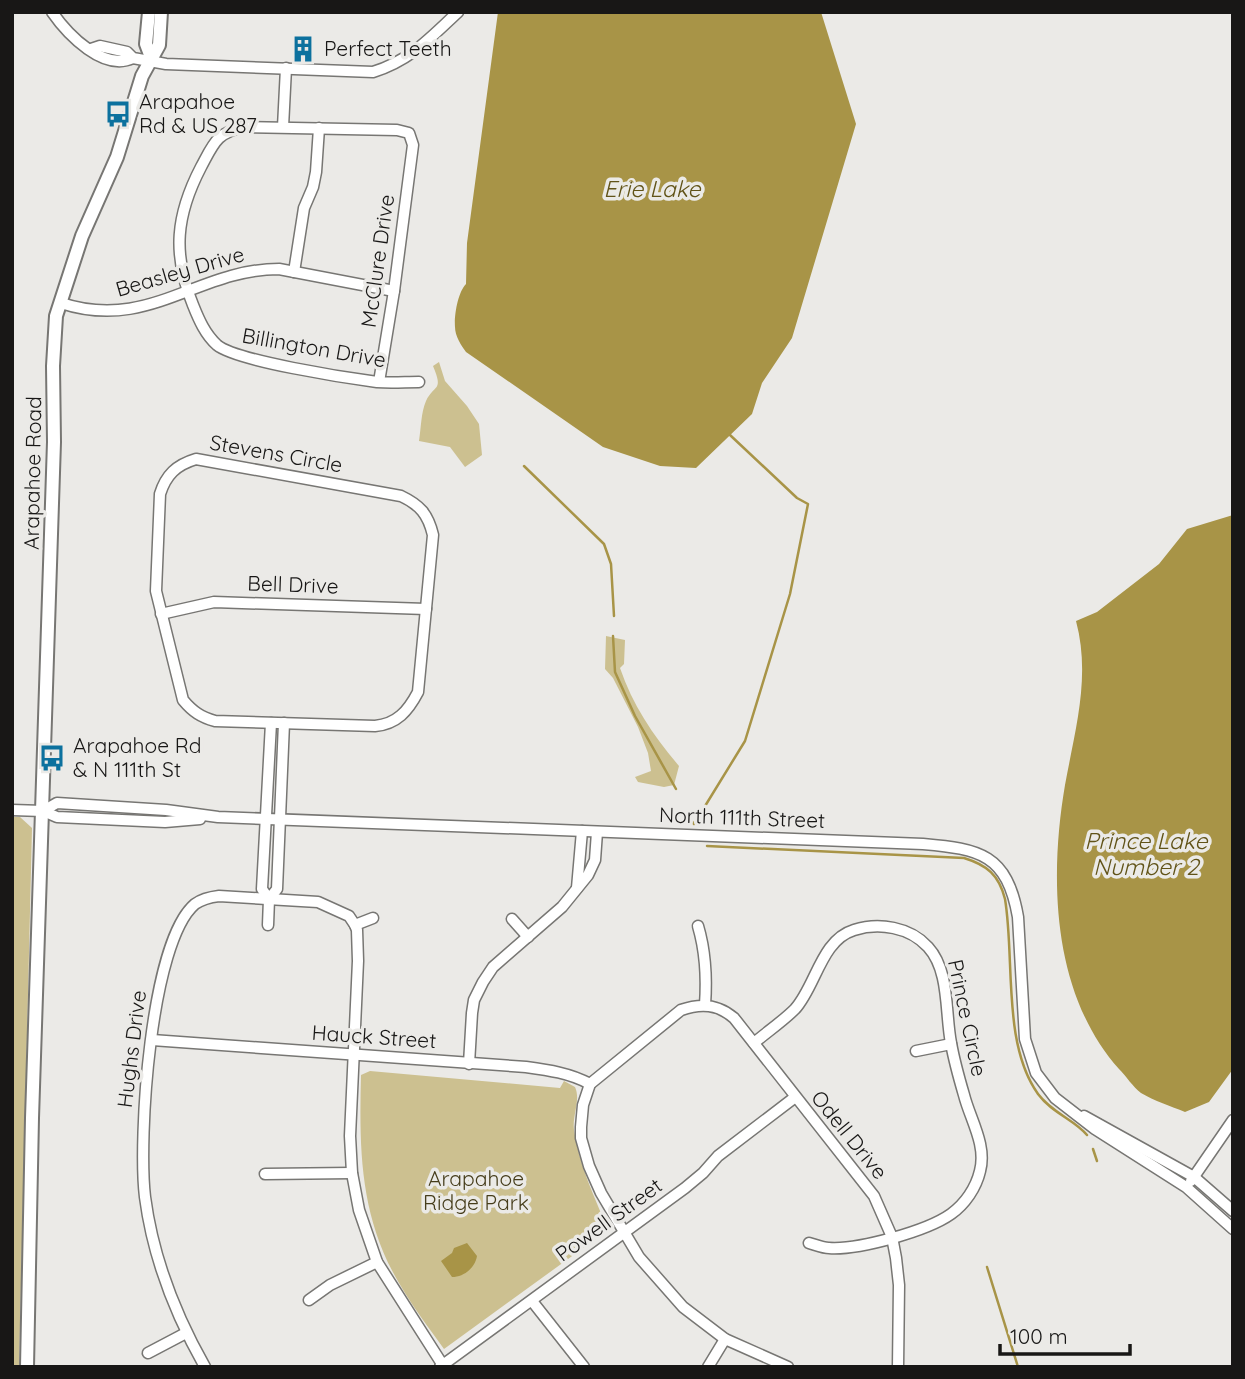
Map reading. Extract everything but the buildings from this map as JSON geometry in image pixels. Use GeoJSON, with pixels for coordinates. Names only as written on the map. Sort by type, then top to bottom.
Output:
{"type":"FeatureCollection","features":[{"type":"Feature","properties":{"kind":"main road"},"geometry":{"type":"LineString","coordinates":[[149,12],[146,44],[152,60]]}},
{"type":"Feature","properties":{"kind":"main road","name":"Arapahoe Road"},"geometry":{"type":"LineString","coordinates":[[27,1367],[54,442],[53,359],[57,316],[82,236],[111,173],[142,76],[159,45],[162,12]]}},
{"type":"Feature","properties":{"kind":"street"},"geometry":{"type":"LineString","coordinates":[[52,12],[76,42],[91,49],[100,46],[127,52],[133,58],[166,64],[373,72],[394,66],[412,54],[458,12]]}},
{"type":"Feature","properties":{"kind":"street"},"geometry":{"type":"LineString","coordinates":[[283,127],[286,68]]}},
{"type":"Feature","properties":{"kind":"street","name":"Billington Drive"},"geometry":{"type":"LineString","coordinates":[[413,145],[410,133],[397,130],[283,127],[244,127],[230,130],[214,141],[192,186],[182,216],[178,243],[181,270],[188,292],[201,324],[219,347],[234,355],[379,382],[419,382]]}},
{"type":"Feature","properties":{"kind":"street"},"geometry":{"type":"LineString","coordinates":[[294,272],[304,208],[316,172],[319,128]]}},
{"type":"Feature","properties":{"kind":"street","name":"McClure Drive"},"geometry":{"type":"LineString","coordinates":[[379,382],[413,145]]}},
{"type":"Feature","properties":{"kind":"street","name":"Beasley Drive"},"geometry":{"type":"LineString","coordinates":[[61,303],[79,309],[114,312],[131,310],[247,270],[279,269],[394,290]]}},
{"type":"Feature","properties":{"kind":"street","name":"Stevens Circle"},"geometry":{"type":"LineString","coordinates":[[196,459],[401,496],[415,502],[430,520],[433,535],[426,609],[418,692],[412,704],[396,720],[386,725],[215,721],[203,718],[183,701],[156,591],[160,494],[164,481],[183,463],[196,459]]}},
{"type":"Feature","properties":{"kind":"street","name":"Bell Drive"},"geometry":{"type":"LineString","coordinates":[[161,614],[214,602],[426,609]]}},
{"type":"Feature","properties":{"kind":"street"},"geometry":{"type":"LineString","coordinates":[[269,899],[262,889],[271,723]]}},
{"type":"Feature","properties":{"kind":"street"},"geometry":{"type":"LineString","coordinates":[[268,925],[269,899],[277,889],[284,723]]}},
{"type":"Feature","properties":{"kind":"street","name":"North 111th Street"},"geometry":{"type":"LineString","coordinates":[[12,810],[43,811],[57,817],[165,822],[218,817],[923,844],[975,852],[1000,868],[1015,897],[1023,1023],[1029,1055],[1044,1086],[1095,1129],[1186,1186],[1233,1229]]}},
{"type":"Feature","properties":{"kind":"street"},"geometry":{"type":"LineString","coordinates":[[577,888],[582,831]]}},
{"type":"Feature","properties":{"kind":"street"},"geometry":{"type":"LineString","coordinates":[[469,1064],[474,1000],[493,967],[562,907],[588,874],[595,860],[597,832]]}},
{"type":"Feature","properties":{"kind":"street","name":"Hughs Drive"},"geometry":{"type":"LineString","coordinates":[[205,1367],[186,1333],[162,1274],[145,1198],[142,1122],[159,986],[170,946],[187,913],[196,903],[219,895],[318,902],[349,916],[355,925]]}},
{"type":"Feature","properties":{"kind":"street"},"geometry":{"type":"LineString","coordinates":[[373,918],[355,925],[358,953],[350,1136],[352,1173],[359,1210],[377,1262],[442,1366]]}},
{"type":"Feature","properties":{"kind":"street"},"geometry":{"type":"LineString","coordinates":[[513,919],[528,937]]}},
{"type":"Feature","properties":{"kind":"street"},"geometry":{"type":"LineString","coordinates":[[698,926],[705,948],[705,1005],[681,1010],[590,1084],[583,1105],[581,1138],[597,1184],[623,1233],[663,1286],[683,1307],[725,1339],[788,1367]]}},
{"type":"Feature","properties":{"kind":"street","name":"Prince Circle"},"geometry":{"type":"LineString","coordinates":[[754,1043],[795,1008],[830,949],[852,930],[884,926],[903,930],[928,946],[937,960],[951,1044],[964,1096],[982,1148],[981,1169],[971,1193],[953,1213],[937,1223],[892,1237],[843,1248],[827,1248],[809,1242]]}},
{"type":"Feature","properties":{"kind":"street","name":"Odell Drive"},"geometry":{"type":"LineString","coordinates":[[705,1005],[727,1012],[874,1196],[892,1237],[899,1285],[898,1367]]}},
{"type":"Feature","properties":{"kind":"street","name":"Hauck Street"},"geometry":{"type":"LineString","coordinates":[[152,1040],[207,1046],[354,1053],[554,1071],[590,1084]]}},
{"type":"Feature","properties":{"kind":"street"},"geometry":{"type":"LineString","coordinates":[[916,1051],[951,1044]]}},
{"type":"Feature","properties":{"kind":"street","name":"Powell Street"},"geometry":{"type":"LineString","coordinates":[[442,1366],[685,1188],[726,1149],[794,1098]]}},
{"type":"Feature","properties":{"kind":"street","name":"North 111th Street"},"geometry":{"type":"LineString","coordinates":[[1068,1108],[1099,1122],[1194,1177],[1233,1211]]}},
{"type":"Feature","properties":{"kind":"street"},"geometry":{"type":"LineString","coordinates":[[1186,1186],[1233,1120]]}},
{"type":"Feature","properties":{"kind":"street"},"geometry":{"type":"LineString","coordinates":[[265,1174],[352,1173]]}},
{"type":"Feature","properties":{"kind":"street"},"geometry":{"type":"LineString","coordinates":[[309,1300],[330,1285],[377,1262]]}},
{"type":"Feature","properties":{"kind":"street"},"geometry":{"type":"LineString","coordinates":[[532,1301],[584,1367]]}},
{"type":"Feature","properties":{"kind":"street"},"geometry":{"type":"LineString","coordinates":[[148,1353],[186,1333]]}},
{"type":"Feature","properties":{"kind":"street"},"geometry":{"type":"LineString","coordinates":[[708,1367],[725,1339]]}},
{"type":"Feature","properties":{"kind":"green space"},"geometry":{"type":"Polygon","coordinates":[[[439,362],[445,381],[479,424],[482,455],[465,467],[450,447],[419,441],[424,405],[438,384],[433,366],[439,362]]]}},
{"type":"Feature","properties":{"kind":"green space"},"geometry":{"type":"Polygon","coordinates":[[[606,636],[625,640],[624,664],[620,668],[645,720],[679,766],[674,785],[664,787],[638,782],[635,777],[651,771],[648,753],[613,678],[605,669],[606,636]]]}},
{"type":"Feature","properties":{"kind":"green space"},"geometry":{"type":"Polygon","coordinates":[[[12,817],[20,817],[32,828],[19,1367],[12,1367],[12,817]]]}},
{"type":"Feature","properties":{"kind":"green space","name":"Arapahoe Ridge Park"},"geometry":{"type":"Polygon","coordinates":[[[370,1071],[560,1088],[564,1081],[575,1087],[577,1092],[574,1124],[576,1143],[608,1230],[444,1349],[399,1283],[376,1233],[369,1208],[362,1156],[360,1103],[361,1075],[370,1071]]]}},
{"type":"Feature","properties":{"kind":"water","name":"Erie Lake"},"geometry":{"type":"Polygon","coordinates":[[[498,12],[821,12],[856,124],[792,338],[762,383],[752,414],[696,468],[660,466],[603,447],[466,352],[457,337],[456,310],[466,284],[467,243],[498,12]]]}},
{"type":"Feature","properties":{"kind":"water","name":"Prince Lake Number 2"},"geometry":{"type":"Polygon","coordinates":[[[1233,515],[1233,1069],[1209,1102],[1185,1112],[1141,1093],[1119,1069],[1097,1039],[1080,1006],[1068,971],[1057,896],[1057,858],[1065,785],[1082,683],[1076,621],[1097,612],[1159,564],[1187,529],[1233,515]]]}},
{"type":"Feature","properties":{"kind":"water"},"geometry":{"type":"Polygon","coordinates":[[[467,1243],[477,1256],[476,1260],[465,1274],[452,1277],[441,1261],[452,1253],[454,1248],[467,1243]]]}},
{"type":"Feature","properties":{"kind":"waterway"},"geometry":{"type":"LineString","coordinates":[[691,820],[694,824],[745,741],[790,594],[808,504],[797,498],[730,435]]}},
{"type":"Feature","properties":{"kind":"waterway"},"geometry":{"type":"LineString","coordinates":[[524,466],[604,544],[611,564],[614,616]]}},
{"type":"Feature","properties":{"kind":"waterway"},"geometry":{"type":"LineString","coordinates":[[613,636],[615,672],[635,716],[676,789]]}},
{"type":"Feature","properties":{"kind":"waterway"},"geometry":{"type":"LineString","coordinates":[[707,846],[964,858],[991,872],[1005,899],[1014,1026],[1027,1074],[1044,1101],[1087,1135]]}},
{"type":"Feature","properties":{"kind":"waterway"},"geometry":{"type":"LineString","coordinates":[[1093,1149],[1097,1161]]}},
{"type":"Feature","properties":{"kind":"waterway"},"geometry":{"type":"LineString","coordinates":[[987,1267],[1018,1367]]}},
{"type":"Feature","properties":{"kind":"place","name":"Perfect Teeth"},"geometry":{"type":"Point","coordinates":[303,49]}},
{"type":"Feature","properties":{"kind":"place","name":"Arapahoe Rd & US 287"},"geometry":{"type":"Point","coordinates":[118,114]}},
{"type":"Feature","properties":{"kind":"place","name":"Arapahoe Rd & N 111th St"},"geometry":{"type":"Point","coordinates":[52,758]}}]}
